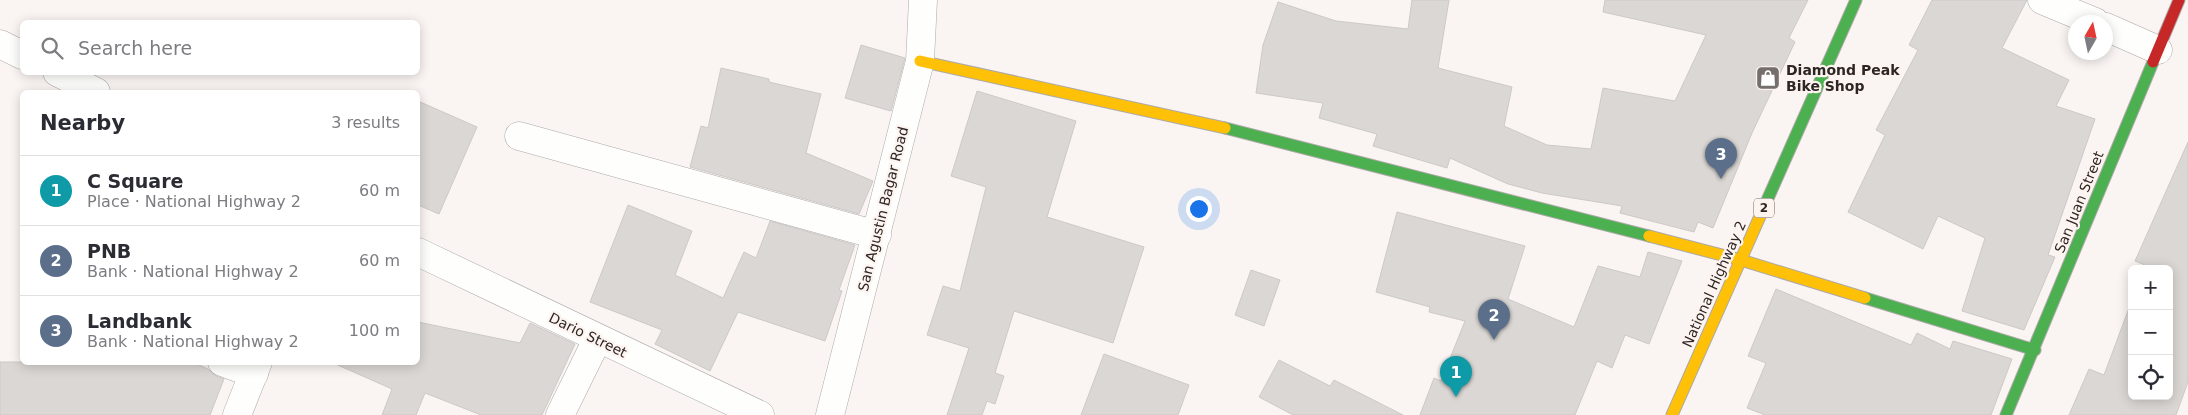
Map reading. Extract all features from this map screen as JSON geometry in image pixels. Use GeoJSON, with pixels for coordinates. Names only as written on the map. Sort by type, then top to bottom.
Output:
{"type":"FeatureCollection","features":[{"type":"Feature","properties":{"kind":"street","name":"San Agustin Bagar Road"},"geometry":{"type":"LineString","coordinates":[[830,415],[920,61],[923,0]]}},
{"type":"Feature","properties":{"kind":"street","name":"National Highway 2"},"geometry":{"type":"LineString","coordinates":[[1672,415],[1856,0]]}},
{"type":"Feature","properties":{"kind":"street"},"geometry":{"type":"LineString","coordinates":[[2042,0],[2077,15]]}},
{"type":"Feature","properties":{"kind":"street","name":"San Juan Street"},"geometry":{"type":"LineString","coordinates":[[2006,415],[2035,350],[2179,0]]}},
{"type":"Feature","properties":{"kind":"street"},"geometry":{"type":"LineString","coordinates":[[2113,30],[2158,50]]}},
{"type":"Feature","properties":{"kind":"street"},"geometry":{"type":"LineString","coordinates":[[0,44],[20,54]]}},
{"type":"Feature","properties":{"kind":"street"},"geometry":{"type":"LineString","coordinates":[[920,61],[1248,133],[1741,260],[2035,350]]}},
{"type":"Feature","properties":{"kind":"street"},"geometry":{"type":"LineString","coordinates":[[63,75],[92,90]]}},
{"type":"Feature","properties":{"kind":"street"},"geometry":{"type":"LineString","coordinates":[[519,136],[877,235]]}},
{"type":"Feature","properties":{"kind":"street","name":"Dario Street"},"geometry":{"type":"LineString","coordinates":[[420,253],[597,340],[760,415]]}},
{"type":"Feature","properties":{"kind":"street"},"geometry":{"type":"LineString","coordinates":[[560,415],[597,340]]}},
{"type":"Feature","properties":{"kind":"street"},"geometry":{"type":"LineString","coordinates":[[237,415],[256,368],[239,365]]}},
{"type":"Feature","properties":{"kind":"building"},"geometry":{"type":"Polygon","coordinates":[[[1412,0],[1449,0],[1438,68],[1512,87],[1504,126],[1547,145],[1591,149],[1603,88],[1675,101],[1706,35],[1603,12],[1605,0],[1808,0],[1789,38],[1795,42],[1752,133],[1713,228],[1698,222],[1694,232],[1620,213],[1622,206],[1542,193],[1508,184],[1450,158],[1447,168],[1373,146],[1377,134],[1319,118],[1323,103],[1256,93],[1263,45],[1278,2],[1336,21],[1408,29],[1412,0]]]}},
{"type":"Feature","properties":{"kind":"building"},"geometry":{"type":"Polygon","coordinates":[[[1932,0],[2027,0],[2002,48],[2069,80],[2056,106],[2095,119],[2048,255],[2055,257],[2024,330],[1962,311],[1985,238],[1938,216],[1923,249],[1848,212],[1885,135],[1876,130],[1918,50],[1909,45],[1932,0]]]}},
{"type":"Feature","properties":{"kind":"building"},"geometry":{"type":"Polygon","coordinates":[[[861,45],[905,58],[891,111],[845,98],[861,45]]]}},
{"type":"Feature","properties":{"kind":"building"},"geometry":{"type":"Polygon","coordinates":[[[721,68],[821,94],[806,153],[873,181],[859,214],[690,167],[701,126],[708,128],[721,68]]]}},
{"type":"Feature","properties":{"kind":"building"},"geometry":{"type":"Polygon","coordinates":[[[977,91],[1076,121],[1047,217],[1144,247],[1113,343],[1014,311],[995,373],[1004,376],[995,404],[987,401],[982,415],[947,415],[969,348],[927,335],[943,286],[960,291],[986,187],[951,176],[977,91]]]}},
{"type":"Feature","properties":{"kind":"building"},"geometry":{"type":"Polygon","coordinates":[[[420,102],[477,127],[439,214],[420,206],[420,102]]]}},
{"type":"Feature","properties":{"kind":"building"},"geometry":{"type":"Polygon","coordinates":[[[2188,142],[2188,382],[2176,415],[2069,415],[2089,369],[2104,375],[2128,311],[2128,400],[2173,400],[2173,265],[2145,265],[2135,261],[2188,142]]]}},
{"type":"Feature","properties":{"kind":"building"},"geometry":{"type":"Polygon","coordinates":[[[628,205],[692,231],[675,275],[723,298],[744,252],[756,258],[770,221],[855,245],[839,290],[842,291],[825,341],[738,312],[710,371],[655,344],[662,330],[590,302],[628,205]]]}},
{"type":"Feature","properties":{"kind":"building"},"geometry":{"type":"Polygon","coordinates":[[[1397,212],[1525,246],[1508,299],[1574,327],[1598,266],[1640,277],[1648,252],[1682,261],[1649,344],[1625,335],[1612,368],[1597,361],[1575,415],[1420,415],[1434,378],[1441,381],[1465,321],[1429,312],[1430,307],[1376,292],[1397,212]]]}},
{"type":"Feature","properties":{"kind":"building"},"geometry":{"type":"Polygon","coordinates":[[[1251,270],[1280,280],[1264,326],[1235,315],[1251,270]]]}},
{"type":"Feature","properties":{"kind":"building"},"geometry":{"type":"Polygon","coordinates":[[[1776,289],[1911,345],[1917,333],[1950,349],[1953,341],[2012,359],[1991,415],[1765,415],[1747,408],[1766,363],[1748,356],[1776,289]]]}},
{"type":"Feature","properties":{"kind":"building"},"geometry":{"type":"Polygon","coordinates":[[[420,322],[520,343],[530,323],[575,344],[542,415],[481,415],[425,393],[416,415],[382,415],[392,389],[338,365],[420,365],[420,322]]]}},
{"type":"Feature","properties":{"kind":"building"},"geometry":{"type":"Polygon","coordinates":[[[1104,354],[1189,385],[1178,415],[1081,415],[1104,354]]]}},
{"type":"Feature","properties":{"kind":"building"},"geometry":{"type":"Polygon","coordinates":[[[1279,360],[1330,386],[1334,380],[1403,415],[1293,415],[1259,397],[1279,360]]]}},
{"type":"Feature","properties":{"kind":"building"},"geometry":{"type":"Polygon","coordinates":[[[0,362],[20,362],[20,365],[199,365],[224,379],[210,415],[0,415],[0,362]]]}},
{"type":"Feature","properties":{"kind":"traffic: fast"},"geometry":{"type":"LineString","coordinates":[[1761,214],[1856,0]]}},
{"type":"Feature","properties":{"kind":"traffic: fast"},"geometry":{"type":"LineString","coordinates":[[2006,415],[2153,62]]}},
{"type":"Feature","properties":{"kind":"traffic: fast"},"geometry":{"type":"LineString","coordinates":[[1225,128],[1649,236]]}},
{"type":"Feature","properties":{"kind":"traffic: fast"},"geometry":{"type":"LineString","coordinates":[[1865,298],[2035,350]]}},
{"type":"Feature","properties":{"kind":"traffic: slow"},"geometry":{"type":"LineString","coordinates":[[920,61],[1225,128]]}},
{"type":"Feature","properties":{"kind":"traffic: slow"},"geometry":{"type":"LineString","coordinates":[[1672,415],[1761,214]]}},
{"type":"Feature","properties":{"kind":"traffic: slow"},"geometry":{"type":"LineString","coordinates":[[1649,236],[1741,260],[1865,298]]}},
{"type":"Feature","properties":{"kind":"traffic: jam"},"geometry":{"type":"LineString","coordinates":[[2153,62],[2179,0]]}},
{"type":"Feature","properties":{"kind":"place","name":"Diamond Peak Bike Shop"},"geometry":{"type":"Point","coordinates":[1768,78]}},
{"type":"Feature","properties":{"kind":"place","name":"Landbank"},"geometry":{"type":"Point","coordinates":[1721,179]}},
{"type":"Feature","properties":{"kind":"place","name":"PNB"},"geometry":{"type":"Point","coordinates":[1494,340]}},
{"type":"Feature","properties":{"kind":"place","name":"C Square"},"geometry":{"type":"Point","coordinates":[1456,397]}}]}
